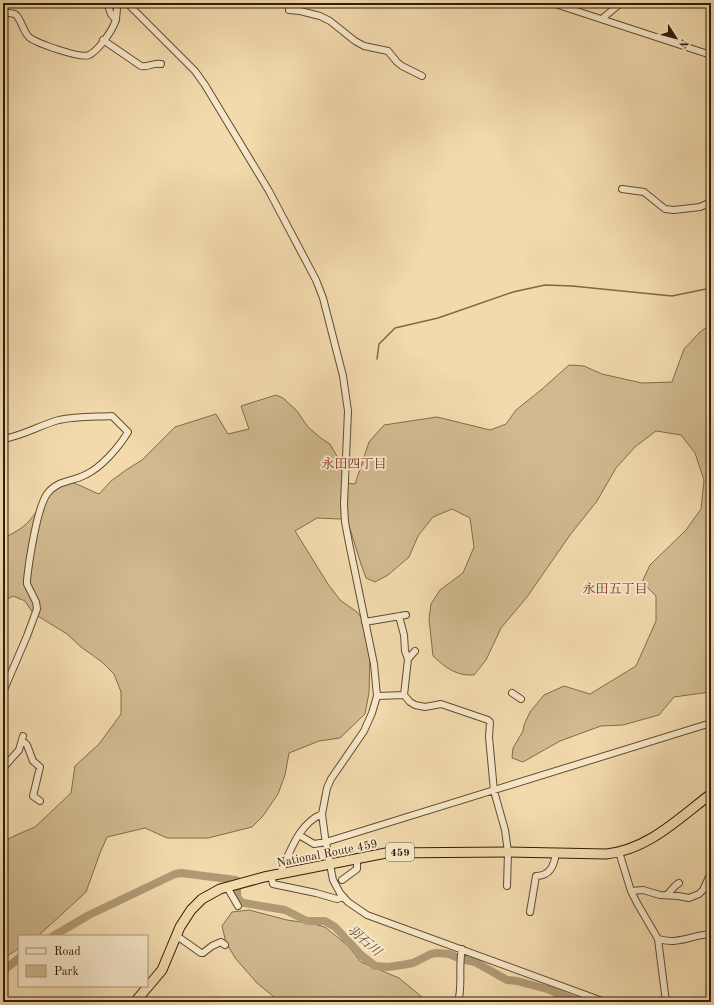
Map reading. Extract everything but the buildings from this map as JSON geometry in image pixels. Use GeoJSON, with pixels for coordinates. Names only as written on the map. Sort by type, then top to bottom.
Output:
{"type":"FeatureCollection","features":[{"type":"Feature","properties":{"kind":"highway","name":"National Route 459"},"geometry":{"type":"LineString","coordinates":[[137,1001],[162,970],[180,927],[191,910],[202,899],[220,889],[271,876],[386,853],[508,852],[606,854],[619,852],[645,843],[711,794]]}},
{"type":"Feature","properties":{"kind":"street"},"geometry":{"type":"LineString","coordinates":[[107,3],[111,14],[116,20]]}},
{"type":"Feature","properties":{"kind":"street"},"geometry":{"type":"LineString","coordinates":[[3,12],[15,14],[27,35],[33,40],[68,52],[89,55],[112,28],[116,20],[117,3]]}},
{"type":"Feature","properties":{"kind":"street"},"geometry":{"type":"LineString","coordinates":[[127,3],[195,71],[269,191],[316,280],[323,298],[343,376],[348,411],[344,504],[348,543],[374,664],[377,696],[372,713],[364,731],[331,779],[327,788],[322,814],[329,865],[333,880],[348,902],[367,915],[461,955],[606,1002]]}},
{"type":"Feature","properties":{"kind":"street"},"geometry":{"type":"LineString","coordinates":[[552,3],[711,55]]}},
{"type":"Feature","properties":{"kind":"street"},"geometry":{"type":"LineString","coordinates":[[603,20],[604,17],[621,3]]}},
{"type":"Feature","properties":{"kind":"street"},"geometry":{"type":"LineString","coordinates":[[683,3],[705,3]]}},
{"type":"Feature","properties":{"kind":"street"},"geometry":{"type":"LineString","coordinates":[[289,10],[320,16],[330,21],[355,41],[364,46],[388,51],[402,66],[422,76]]}},
{"type":"Feature","properties":{"kind":"street"},"geometry":{"type":"LineString","coordinates":[[103,40],[141,66],[145,67],[155,63],[161,64]]}},
{"type":"Feature","properties":{"kind":"street"},"geometry":{"type":"LineString","coordinates":[[622,189],[644,192],[665,208],[674,210],[700,207],[711,202]]}},
{"type":"Feature","properties":{"kind":"street"},"geometry":{"type":"LineString","coordinates":[[3,439],[15,437],[70,418],[112,416],[128,432],[111,454],[90,472],[84,476],[57,484],[45,498],[40,513],[27,580],[27,584],[36,602],[37,609],[3,692]]}},
{"type":"Feature","properties":{"kind":"street"},"geometry":{"type":"LineString","coordinates":[[366,622],[406,615]]}},
{"type":"Feature","properties":{"kind":"street"},"geometry":{"type":"LineString","coordinates":[[399,616],[404,635],[405,651],[408,659],[404,695],[410,702],[415,705],[425,707],[441,704],[490,722],[489,737],[494,789],[505,830],[508,852],[507,886]]}},
{"type":"Feature","properties":{"kind":"street"},"geometry":{"type":"LineString","coordinates":[[408,659],[415,651]]}},
{"type":"Feature","properties":{"kind":"street"},"geometry":{"type":"LineString","coordinates":[[512,693],[521,699]]}},
{"type":"Feature","properties":{"kind":"street"},"geometry":{"type":"LineString","coordinates":[[377,696],[404,695]]}},
{"type":"Feature","properties":{"kind":"street"},"geometry":{"type":"LineString","coordinates":[[299,835],[314,844],[326,842],[711,723]]}},
{"type":"Feature","properties":{"kind":"street"},"geometry":{"type":"LineString","coordinates":[[3,768],[18,750],[23,738],[33,761],[40,767],[33,796],[40,801]]}},
{"type":"Feature","properties":{"kind":"street"},"geometry":{"type":"LineString","coordinates":[[282,874],[282,869],[299,835],[317,816],[322,814]]}},
{"type":"Feature","properties":{"kind":"street"},"geometry":{"type":"LineString","coordinates":[[619,852],[631,891],[658,938],[666,1002]]}},
{"type":"Feature","properties":{"kind":"street"},"geometry":{"type":"LineString","coordinates":[[530,912],[536,876],[542,876],[548,873],[555,860],[556,853]]}},
{"type":"Feature","properties":{"kind":"street"},"geometry":{"type":"LineString","coordinates":[[342,880],[357,869],[357,858]]}},
{"type":"Feature","properties":{"kind":"street"},"geometry":{"type":"LineString","coordinates":[[271,876],[274,884],[337,899],[344,897]]}},
{"type":"Feature","properties":{"kind":"street"},"geometry":{"type":"LineString","coordinates":[[631,891],[643,890],[689,898],[694,897],[703,890],[709,877]]}},
{"type":"Feature","properties":{"kind":"street"},"geometry":{"type":"LineString","coordinates":[[667,895],[674,886],[680,883]]}},
{"type":"Feature","properties":{"kind":"street"},"geometry":{"type":"LineString","coordinates":[[227,887],[238,906]]}},
{"type":"Feature","properties":{"kind":"street"},"geometry":{"type":"LineString","coordinates":[[658,938],[668,942],[678,941],[702,934],[711,934]]}},
{"type":"Feature","properties":{"kind":"street"},"geometry":{"type":"LineString","coordinates":[[177,936],[201,953],[221,942],[225,945]]}},
{"type":"Feature","properties":{"kind":"street"},"geometry":{"type":"LineString","coordinates":[[458,1002],[460,995],[461,955]]}},
{"type":"Feature","properties":{"kind":"street"},"geometry":{"type":"LineString","coordinates":[[582,994],[582,1002]]}},
{"type":"Feature","properties":{"kind":"green space"},"geometry":{"type":"Polygon","coordinates":[[[711,324],[710,692],[674,697],[659,715],[623,725],[601,726],[560,741],[523,762],[512,758],[513,748],[523,731],[530,712],[544,695],[564,686],[590,694],[636,666],[656,621],[656,596],[642,582],[650,565],[686,530],[701,509],[704,480],[695,453],[681,435],[656,431],[636,446],[616,468],[597,501],[570,535],[527,597],[501,628],[486,660],[474,675],[457,673],[442,664],[433,656],[429,619],[431,604],[440,590],[463,573],[474,547],[470,518],[452,509],[433,517],[418,536],[409,557],[388,575],[375,582],[366,578],[346,518],[317,518],[295,531],[328,584],[340,600],[357,612],[365,622],[370,650],[369,693],[365,714],[340,738],[319,741],[289,753],[285,775],[278,794],[263,816],[252,827],[208,838],[167,838],[145,828],[107,837],[86,892],[39,935],[18,935],[18,949],[3,959],[3,842],[35,827],[71,793],[75,766],[99,744],[121,714],[121,692],[114,674],[102,662],[81,647],[67,634],[33,613],[25,601],[13,596],[4,601],[3,613],[3,538],[17,531],[26,524],[53,492],[65,484],[73,483],[99,494],[111,481],[142,460],[175,427],[216,414],[228,434],[249,429],[241,406],[276,395],[283,398],[297,411],[308,427],[330,444],[339,460],[346,483],[355,484],[369,442],[384,425],[437,417],[490,430],[506,424],[516,410],[569,365],[584,366],[602,374],[642,383],[672,382],[684,349],[700,332],[711,324]]]}},
{"type":"Feature","properties":{"kind":"green space"},"geometry":{"type":"Polygon","coordinates":[[[249,910],[287,920],[325,927],[348,946],[361,962],[399,978],[428,1002],[280,1002],[257,983],[236,959],[226,943],[222,926],[232,912],[249,910]]]}},
{"type":"Feature","properties":{"kind":"waterway"},"geometry":{"type":"LineString","coordinates":[[377,359],[379,344],[395,328],[438,318],[513,292],[545,285],[572,286],[672,296],[711,288]]}},
{"type":"Feature","properties":{"kind":"waterway","name":"羽石川"},"geometry":{"type":"LineString","coordinates":[[55,935],[89,915],[175,874],[181,873],[236,880]]}},
{"type":"Feature","properties":{"kind":"waterway","name":"羽石川"},"geometry":{"type":"LineString","coordinates":[[237,890],[238,898],[244,903],[285,910],[307,921],[325,921],[335,927],[361,955],[375,966],[388,967],[402,965],[413,963],[431,954],[449,954],[461,959],[475,962],[507,980],[517,981],[547,989],[579,1002]]}},
{"type":"Feature","properties":{"kind":"waterway","name":"羽石川"},"geometry":{"type":"LineString","coordinates":[[3,971],[18,959]]}},
{"type":"Feature","properties":{"kind":"district","name":"永田四丁目"},"geometry":{"type":"Point","coordinates":[354,463]}},
{"type":"Feature","properties":{"kind":"district","name":"永田五丁目"},"geometry":{"type":"Point","coordinates":[615,588]}}]}
